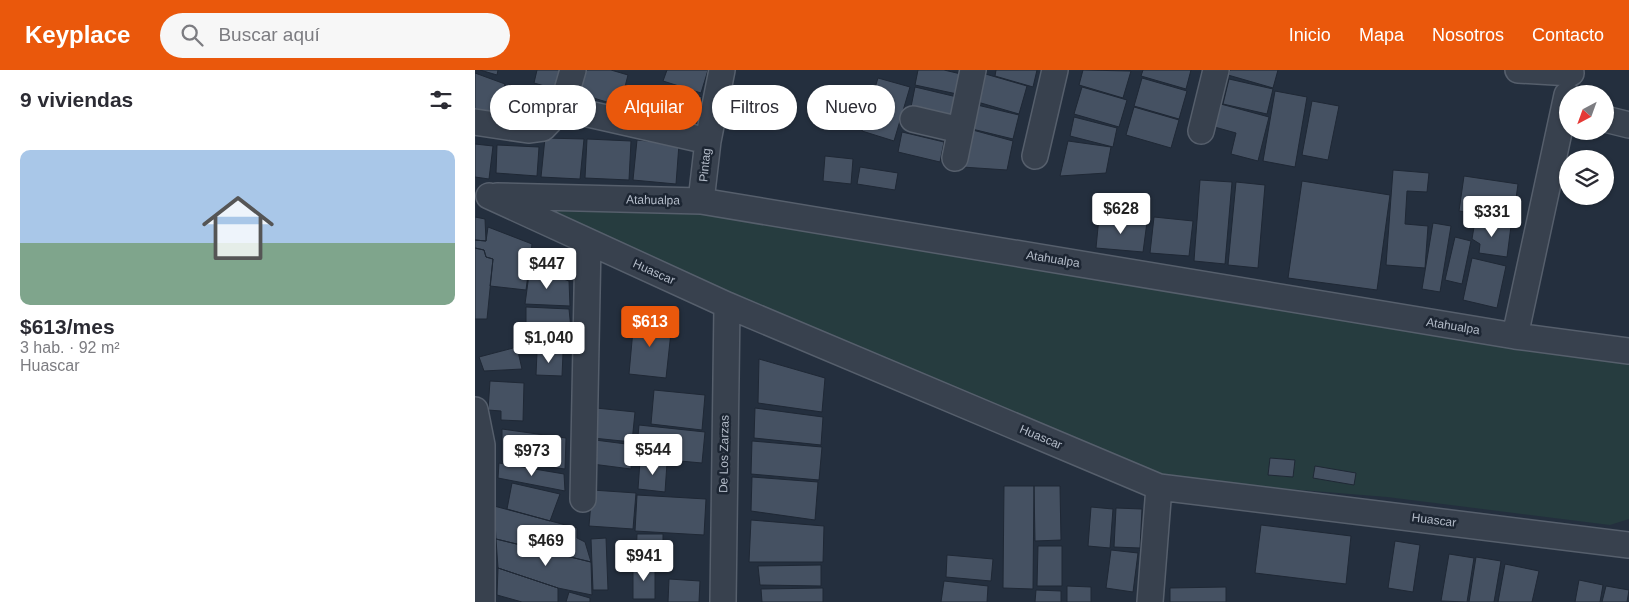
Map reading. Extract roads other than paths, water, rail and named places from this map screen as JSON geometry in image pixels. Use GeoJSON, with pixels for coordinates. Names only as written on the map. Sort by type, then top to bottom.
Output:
{"type":"FeatureCollection","features":[{"type":"Feature","properties":{"kind":"street"},"geometry":{"type":"LineString","coordinates":[[569,85],[573,70]]}},
{"type":"Feature","properties":{"kind":"street","name":"Pintag"},"geometry":{"type":"LineString","coordinates":[[701,201],[708,141],[722,70]]}},
{"type":"Feature","properties":{"kind":"street"},"geometry":{"type":"LineString","coordinates":[[955,158],[973,70]]}},
{"type":"Feature","properties":{"kind":"street"},"geometry":{"type":"LineString","coordinates":[[1035,156],[1055,70]]}},
{"type":"Feature","properties":{"kind":"street"},"geometry":{"type":"LineString","coordinates":[[1201,130],[1216,70]]}},
{"type":"Feature","properties":{"kind":"street"},"geometry":{"type":"LineString","coordinates":[[1517,70],[1559,88]]}},
{"type":"Feature","properties":{"kind":"street"},"geometry":{"type":"LineString","coordinates":[[596,116],[708,141]]}},
{"type":"Feature","properties":{"kind":"street"},"geometry":{"type":"LineString","coordinates":[[913,119],[960,130]]}},
{"type":"Feature","properties":{"kind":"street"},"geometry":{"type":"LineString","coordinates":[[1614,121],[1629,125]]}},
{"type":"Feature","properties":{"kind":"street"},"geometry":{"type":"LineString","coordinates":[[475,122],[490,124]]}},
{"type":"Feature","properties":{"kind":"street"},"geometry":{"type":"LineString","coordinates":[[1515,336],[1559,133]]}},
{"type":"Feature","properties":{"kind":"street","name":"Atahualpa"},"geometry":{"type":"LineString","coordinates":[[482,196],[701,201],[1515,336],[1629,351]]}},
{"type":"Feature","properties":{"kind":"street","name":"Huascar"},"geometry":{"type":"LineString","coordinates":[[482,196],[727,305],[1159,487],[1629,545]]}},
{"type":"Feature","properties":{"kind":"street"},"geometry":{"type":"LineString","coordinates":[[583,499],[588,242]]}},
{"type":"Feature","properties":{"kind":"street","name":"De Los Zarzas"},"geometry":{"type":"LineString","coordinates":[[723,602],[727,305]]}},
{"type":"Feature","properties":{"kind":"street"},"geometry":{"type":"LineString","coordinates":[[475,410],[482,445],[482,602]]}},
{"type":"Feature","properties":{"kind":"street"},"geometry":{"type":"LineString","coordinates":[[1150,602],[1159,487]]}}]}
